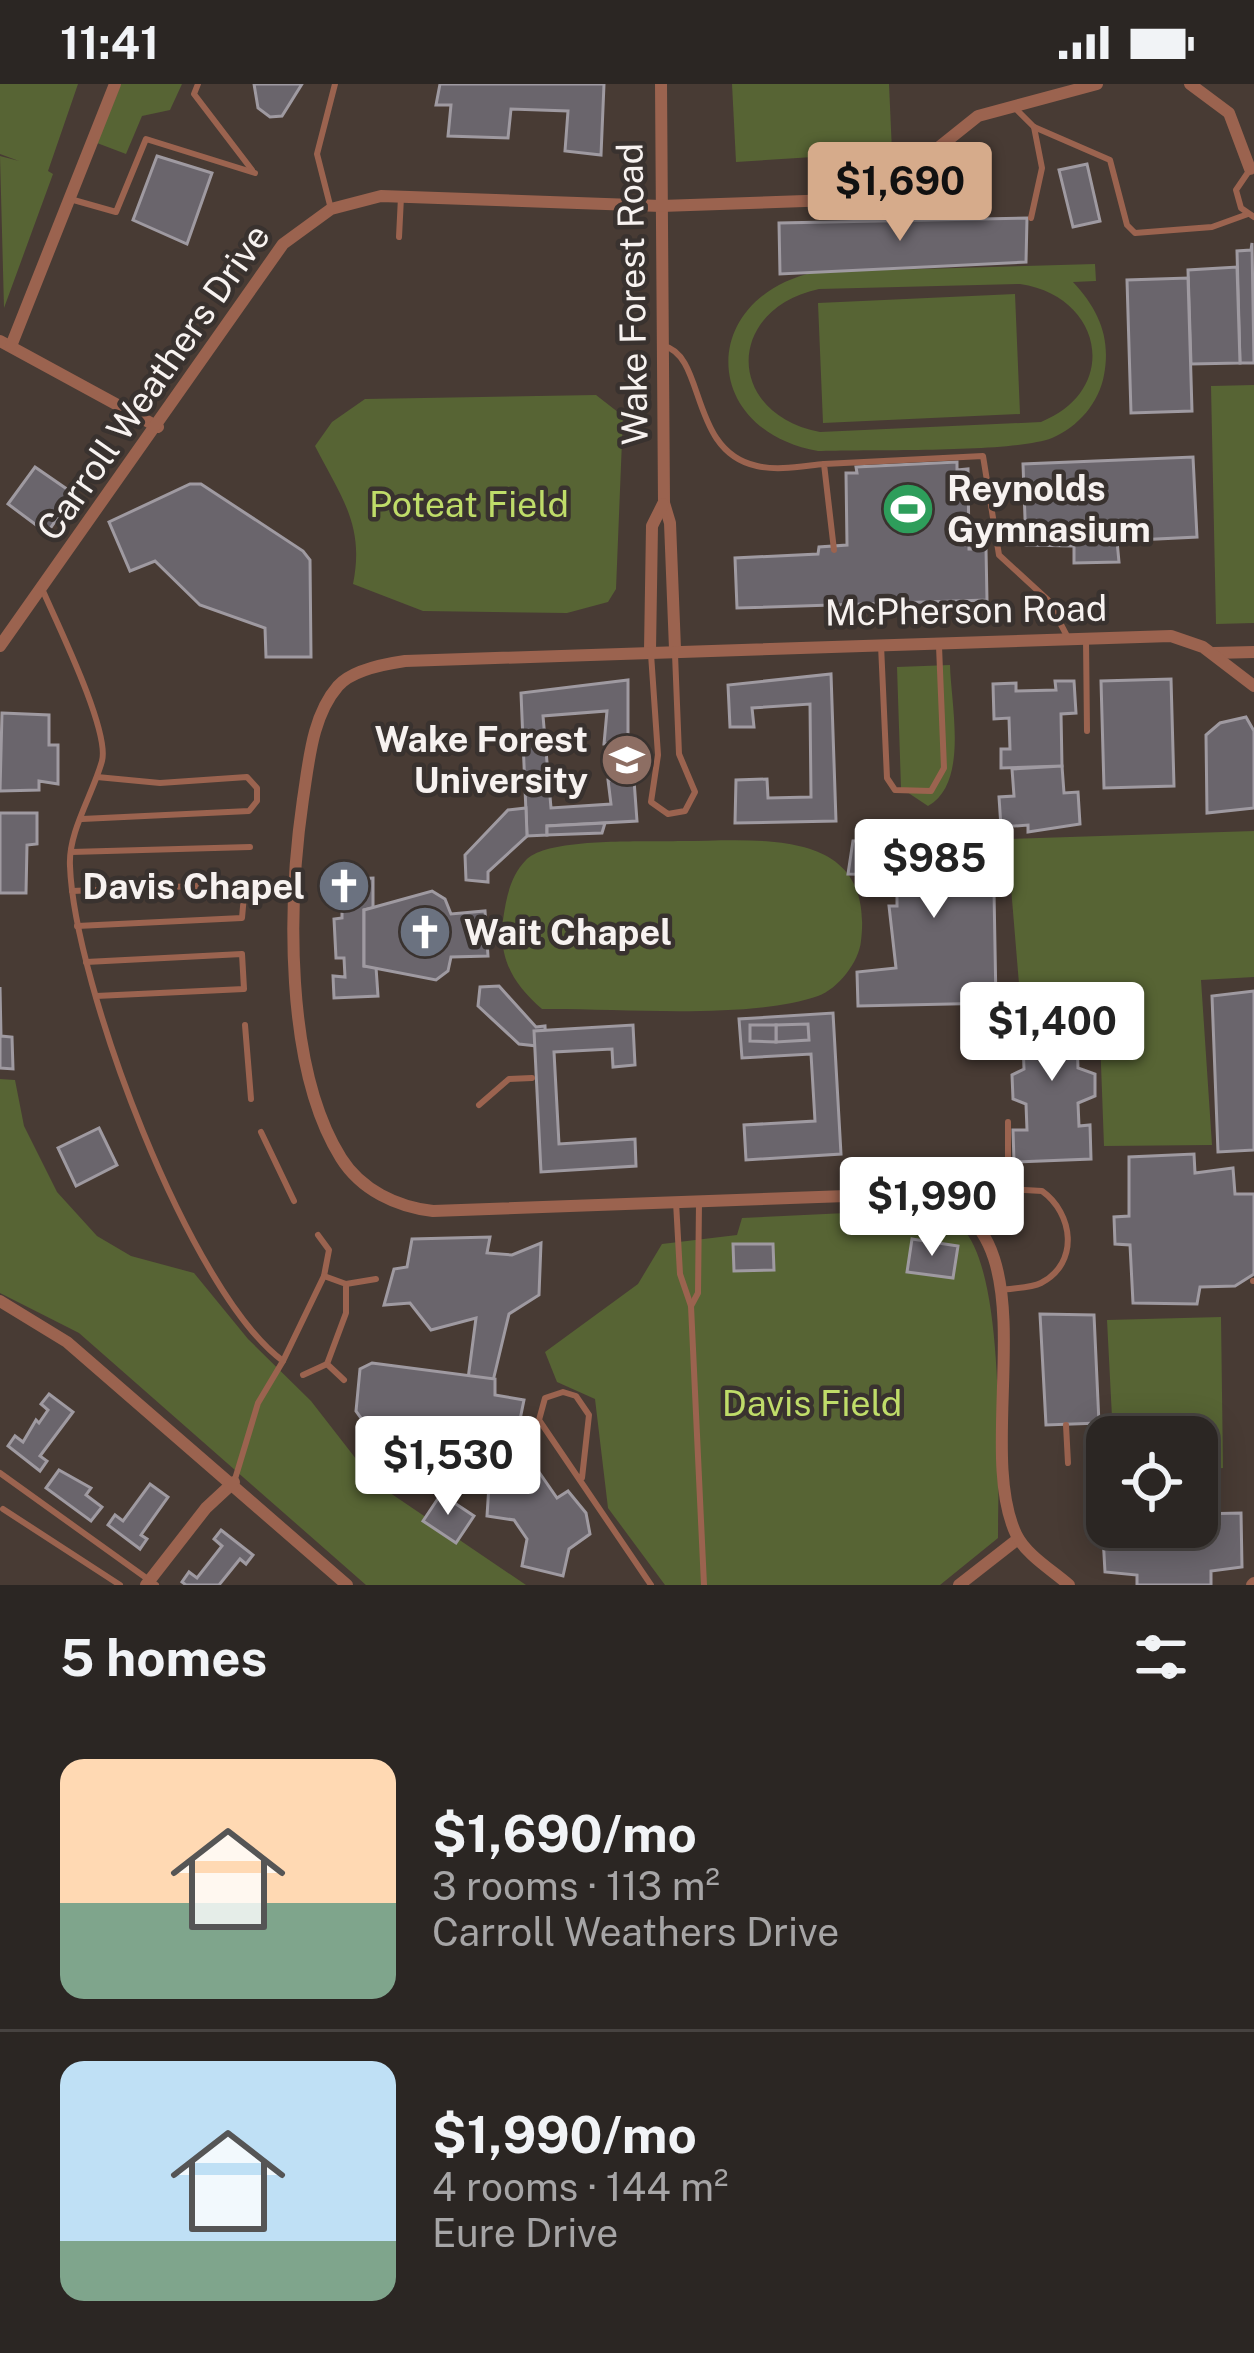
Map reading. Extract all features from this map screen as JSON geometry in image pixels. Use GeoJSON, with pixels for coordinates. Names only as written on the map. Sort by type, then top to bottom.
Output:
{"type":"FeatureCollection","features":[{"type":"Feature","properties":{"kind":"street"},"geometry":{"type":"LineString","coordinates":[[115,84],[6,343],[158,427]]}},
{"type":"Feature","properties":{"kind":"street","name":"Wake Forest Road"},"geometry":{"type":"LineString","coordinates":[[661,84],[664,502],[670,523],[675,649]]}},
{"type":"Feature","properties":{"kind":"street"},"geometry":{"type":"LineString","coordinates":[[331,209],[364,198],[401,197],[662,206],[870,197],[967,122],[1012,104],[1097,84]]}},
{"type":"Feature","properties":{"kind":"street"},"geometry":{"type":"LineString","coordinates":[[1190,84],[1229,112],[1252,168]]}},
{"type":"Feature","properties":{"kind":"street","name":"Carroll Weathers Drive"},"geometry":{"type":"LineString","coordinates":[[0,646],[283,244],[331,209]]}},
{"type":"Feature","properties":{"kind":"street","name":"Wake Forest Road"},"geometry":{"type":"LineString","coordinates":[[650,650],[652,526],[664,502]]}},
{"type":"Feature","properties":{"kind":"street","name":"McPherson Road"},"geometry":{"type":"LineString","coordinates":[[675,649],[1067,635],[1172,636],[1213,653],[1254,652]]}},
{"type":"Feature","properties":{"kind":"street"},"geometry":{"type":"LineString","coordinates":[[675,649],[429,664],[405,661],[380,664],[340,683],[319,718],[292,863],[296,998],[323,1115],[340,1157],[378,1194],[433,1210],[930,1195],[955,1203],[975,1219],[992,1248],[1002,1290],[1002,1489],[1018,1539],[1070,1585]]}},
{"type":"Feature","properties":{"kind":"street"},"geometry":{"type":"LineString","coordinates":[[1213,653],[1254,686]]}},
{"type":"Feature","properties":{"kind":"street"},"geometry":{"type":"LineString","coordinates":[[0,1301],[67,1342],[234,1482],[347,1585]]}},
{"type":"Feature","properties":{"kind":"street"},"geometry":{"type":"LineString","coordinates":[[151,1583],[206,1508],[234,1482]]}},
{"type":"Feature","properties":{"kind":"street"},"geometry":{"type":"LineString","coordinates":[[959,1585],[1018,1539]]}},
{"type":"Feature","properties":{"kind":"lane"},"geometry":{"type":"LineString","coordinates":[[70,199],[116,212],[146,139],[255,173],[194,94],[197,84]]}},
{"type":"Feature","properties":{"kind":"lane"},"geometry":{"type":"LineString","coordinates":[[331,209],[317,154],[335,84]]}},
{"type":"Feature","properties":{"kind":"lane"},"geometry":{"type":"LineString","coordinates":[[1012,104],[1034,127],[1110,160],[1127,225],[1135,233],[1212,226],[1251,216],[1235,190],[1252,168]]}},
{"type":"Feature","properties":{"kind":"lane"},"geometry":{"type":"LineString","coordinates":[[1031,218],[1042,168],[1034,127]]}},
{"type":"Feature","properties":{"kind":"lane"},"geometry":{"type":"LineString","coordinates":[[399,237],[401,197]]}},
{"type":"Feature","properties":{"kind":"lane"},"geometry":{"type":"LineString","coordinates":[[664,346],[682,357],[703,418],[727,451],[756,466],[987,458],[999,555],[1048,600],[1067,635]]}},
{"type":"Feature","properties":{"kind":"lane"},"geometry":{"type":"LineString","coordinates":[[824,464],[834,550]]}},
{"type":"Feature","properties":{"kind":"lane"},"geometry":{"type":"LineString","coordinates":[[43,590],[86,691],[104,755],[71,852],[72,892],[84,962],[177,1214],[257,1340],[283,1360]]}},
{"type":"Feature","properties":{"kind":"lane"},"geometry":{"type":"LineString","coordinates":[[1086,636],[1087,731]]}},
{"type":"Feature","properties":{"kind":"lane"},"geometry":{"type":"LineString","coordinates":[[880,641],[887,778],[896,790],[915,795],[932,791],[944,768],[938,642]]}},
{"type":"Feature","properties":{"kind":"lane"},"geometry":{"type":"LineString","coordinates":[[650,650],[658,755],[649,792],[651,802],[668,814],[694,804],[695,792],[680,754],[675,649]]}},
{"type":"Feature","properties":{"kind":"lane"},"geometry":{"type":"LineString","coordinates":[[82,819],[249,812],[257,802],[257,788],[247,777],[160,784],[97,777]]}},
{"type":"Feature","properties":{"kind":"lane"},"geometry":{"type":"LineString","coordinates":[[71,852],[250,847]]}},
{"type":"Feature","properties":{"kind":"lane"},"geometry":{"type":"LineString","coordinates":[[72,892],[245,884],[242,918],[77,926]]}},
{"type":"Feature","properties":{"kind":"lane"},"geometry":{"type":"LineString","coordinates":[[84,962],[242,954],[244,989],[97,996]]}},
{"type":"Feature","properties":{"kind":"lane"},"geometry":{"type":"LineString","coordinates":[[245,1025],[251,1099]]}},
{"type":"Feature","properties":{"kind":"lane"},"geometry":{"type":"LineString","coordinates":[[479,1105],[509,1079],[532,1078]]}},
{"type":"Feature","properties":{"kind":"lane"},"geometry":{"type":"LineString","coordinates":[[1008,1122],[1008,1189]]}},
{"type":"Feature","properties":{"kind":"lane"},"geometry":{"type":"LineString","coordinates":[[261,1132],[294,1201]]}},
{"type":"Feature","properties":{"kind":"lane"},"geometry":{"type":"LineString","coordinates":[[930,1175],[930,1195]]}},
{"type":"Feature","properties":{"kind":"lane"},"geometry":{"type":"LineString","coordinates":[[975,1219],[1008,1189],[1042,1191],[1056,1201],[1069,1253],[1040,1284],[1002,1290]]}},
{"type":"Feature","properties":{"kind":"lane"},"geometry":{"type":"LineString","coordinates":[[692,1306],[698,1293],[699,1201]]}},
{"type":"Feature","properties":{"kind":"lane"},"geometry":{"type":"LineString","coordinates":[[676,1202],[680,1274],[692,1306],[704,1585]]}},
{"type":"Feature","properties":{"kind":"lane"},"geometry":{"type":"LineString","coordinates":[[234,1482],[258,1403],[324,1276],[329,1250],[318,1235]]}},
{"type":"Feature","properties":{"kind":"lane"},"geometry":{"type":"LineString","coordinates":[[324,1276],[346,1284],[376,1279]]}},
{"type":"Feature","properties":{"kind":"lane"},"geometry":{"type":"LineString","coordinates":[[303,1375],[327,1364],[346,1312],[346,1284]]}},
{"type":"Feature","properties":{"kind":"lane"},"geometry":{"type":"LineString","coordinates":[[327,1364],[344,1380]]}},
{"type":"Feature","properties":{"kind":"lane"},"geometry":{"type":"LineString","coordinates":[[582,1478],[589,1415],[576,1396],[563,1392],[545,1397],[539,1420],[651,1585]]}},
{"type":"Feature","properties":{"kind":"lane"},"geometry":{"type":"LineString","coordinates":[[1066,1426],[1068,1463]]}},
{"type":"Feature","properties":{"kind":"lane"},"geometry":{"type":"LineString","coordinates":[[0,1473],[151,1583]]}},
{"type":"Feature","properties":{"kind":"lane"},"geometry":{"type":"LineString","coordinates":[[3,1509],[120,1585]]}},
{"type":"Feature","properties":{"kind":"shaded area","name":"Wake Forest University"},"geometry":{"type":"Polygon","coordinates":[[[0,84],[1254,84],[1254,1585],[0,1585],[0,84]]]}},
{"type":"Feature","properties":{"kind":"green space"},"geometry":{"type":"Polygon","coordinates":[[[0,84],[78,84],[48,171],[53,174],[4,308],[0,156],[19,161],[0,154],[0,84]]]}},
{"type":"Feature","properties":{"kind":"green space"},"geometry":{"type":"Polygon","coordinates":[[[121,84],[182,84],[170,110],[142,116],[126,154],[97,143],[121,84]]]}},
{"type":"Feature","properties":{"kind":"green space"},"geometry":{"type":"Polygon","coordinates":[[[732,84],[889,84],[892,152],[736,162],[732,84]]]}},
{"type":"Feature","properties":{"kind":"green space"},"geometry":{"type":"Polygon","coordinates":[[[1095,264],[1096,281],[1073,282],[1090,303],[1104,337],[1106,362],[1097,395],[1070,427],[1033,443],[818,451],[779,438],[751,418],[734,392],[728,363],[733,335],[750,308],[777,286],[815,272],[1095,264]],[[1020,284],[819,289],[788,300],[766,317],[753,338],[749,361],[753,384],[767,405],[789,422],[820,432],[1041,422],[1066,407],[1083,389],[1091,367],[1092,346],[1084,324],[1070,306],[1048,292],[1020,284]]]}},
{"type":"Feature","properties":{"kind":"green space"},"geometry":{"type":"Polygon","coordinates":[[[1015,294],[1020,414],[823,423],[818,303],[1015,294]]]}},
{"type":"Feature","properties":{"kind":"green space"},"geometry":{"type":"Polygon","coordinates":[[[1254,385],[1254,623],[1216,624],[1211,386],[1254,385]]]}},
{"type":"Feature","properties":{"kind":"green space","name":"Poteat Field"},"geometry":{"type":"Polygon","coordinates":[[[596,395],[623,416],[616,589],[608,602],[567,613],[423,611],[353,584],[353,528],[315,446],[332,422],[365,399],[596,395]]]}},
{"type":"Feature","properties":{"kind":"green space"},"geometry":{"type":"Polygon","coordinates":[[[950,665],[953,762],[941,795],[928,806],[901,788],[897,667],[950,665]]]}},
{"type":"Feature","properties":{"kind":"green space"},"geometry":{"type":"Polygon","coordinates":[[[1254,831],[1254,977],[1201,980],[1212,1145],[1104,1146],[1098,983],[1019,984],[1007,839],[1254,831]]]}},
{"type":"Feature","properties":{"kind":"green space"},"geometry":{"type":"Polygon","coordinates":[[[744,840],[806,848],[831,858],[850,876],[860,903],[861,941],[846,974],[833,987],[818,996],[756,1008],[542,1009],[516,981],[503,947],[506,904],[512,880],[537,853],[575,844],[744,840]]]}},
{"type":"Feature","properties":{"kind":"green space"},"geometry":{"type":"Polygon","coordinates":[[[0,1079],[15,1080],[24,1126],[57,1192],[97,1236],[131,1256],[194,1273],[248,1339],[311,1401],[374,1482],[526,1585],[366,1585],[79,1333],[0,1293],[0,1079]]]}},
{"type":"Feature","properties":{"kind":"green space","name":"Davis Field"},"geometry":{"type":"Polygon","coordinates":[[[930,1209],[962,1228],[987,1286],[997,1375],[998,1538],[940,1585],[665,1585],[608,1508],[595,1399],[557,1382],[545,1352],[638,1284],[662,1244],[737,1235],[742,1218],[930,1209]]]}},
{"type":"Feature","properties":{"kind":"green space"},"geometry":{"type":"Polygon","coordinates":[[[1221,1317],[1223,1468],[1218,1468],[1218,1416],[1112,1416],[1107,1320],[1221,1317]]]}},
{"type":"Feature","properties":{"kind":"building"},"geometry":{"type":"Polygon","coordinates":[[[254,84],[302,84],[282,116],[270,117],[258,108],[254,84]]]}},
{"type":"Feature","properties":{"kind":"building"},"geometry":{"type":"Polygon","coordinates":[[[440,84],[604,84],[601,155],[565,151],[568,111],[511,109],[508,138],[448,136],[451,105],[436,105],[440,84]]]}},
{"type":"Feature","properties":{"kind":"building"},"geometry":{"type":"Polygon","coordinates":[[[157,156],[212,173],[187,244],[133,220],[157,156]]]}},
{"type":"Feature","properties":{"kind":"building"},"geometry":{"type":"Polygon","coordinates":[[[1087,164],[1100,221],[1073,227],[1059,170],[1087,164]]]}},
{"type":"Feature","properties":{"kind":"building"},"geometry":{"type":"Polygon","coordinates":[[[1027,218],[1026,262],[780,274],[779,223],[1027,218]]]}},
{"type":"Feature","properties":{"kind":"building"},"geometry":{"type":"Polygon","coordinates":[[[1252,243],[1254,363],[1240,363],[1237,251],[1251,250],[1252,243]]]}},
{"type":"Feature","properties":{"kind":"building"},"geometry":{"type":"Polygon","coordinates":[[[1237,267],[1240,363],[1191,364],[1188,270],[1237,267]]]}},
{"type":"Feature","properties":{"kind":"building"},"geometry":{"type":"Polygon","coordinates":[[[1188,278],[1192,411],[1131,413],[1127,280],[1188,278]]]}},
{"type":"Feature","properties":{"kind":"building"},"geometry":{"type":"Polygon","coordinates":[[[1193,457],[1197,537],[1117,541],[1119,562],[1074,563],[1074,546],[1026,545],[1023,464],[1193,457]]]}},
{"type":"Feature","properties":{"kind":"building","name":"Reynolds Gymnasium"},"geometry":{"type":"Polygon","coordinates":[[[957,462],[957,470],[968,469],[969,549],[986,549],[987,600],[737,608],[735,558],[818,554],[819,547],[847,545],[846,473],[857,473],[856,467],[957,462]]]}},
{"type":"Feature","properties":{"kind":"building"},"geometry":{"type":"Polygon","coordinates":[[[35,467],[74,494],[47,533],[8,504],[35,467]]]}},
{"type":"Feature","properties":{"kind":"building"},"geometry":{"type":"Polygon","coordinates":[[[190,484],[201,484],[310,560],[311,657],[266,657],[265,628],[200,605],[155,561],[130,571],[109,522],[190,484]]]}},
{"type":"Feature","properties":{"kind":"building"},"geometry":{"type":"Polygon","coordinates":[[[831,674],[836,821],[735,823],[736,780],[767,779],[768,798],[811,797],[810,704],[752,708],[754,727],[730,727],[728,685],[831,674]]]}},
{"type":"Feature","properties":{"kind":"building"},"geometry":{"type":"Polygon","coordinates":[[[1171,679],[1174,786],[1104,788],[1101,681],[1171,679]]]}},
{"type":"Feature","properties":{"kind":"building"},"geometry":{"type":"Polygon","coordinates":[[[628,680],[628,743],[604,744],[607,711],[543,716],[551,808],[611,804],[608,780],[634,780],[637,821],[547,826],[547,835],[527,836],[521,693],[628,680]]]}},
{"type":"Feature","properties":{"kind":"building"},"geometry":{"type":"Polygon","coordinates":[[[1055,681],[1074,681],[1076,713],[1061,714],[1062,766],[1001,768],[1001,749],[1010,749],[1009,718],[994,719],[993,684],[1016,683],[1016,691],[1056,690],[1055,681]]]}},
{"type":"Feature","properties":{"kind":"building"},"geometry":{"type":"Polygon","coordinates":[[[2,713],[49,715],[49,745],[58,745],[58,784],[39,781],[39,790],[0,791],[2,713]]]}},
{"type":"Feature","properties":{"kind":"building"},"geometry":{"type":"Polygon","coordinates":[[[1246,717],[1254,731],[1254,808],[1207,813],[1206,735],[1220,723],[1246,717]]]}},
{"type":"Feature","properties":{"kind":"building"},"geometry":{"type":"Polygon","coordinates":[[[1062,766],[1064,793],[1078,792],[1080,824],[1028,832],[1028,825],[1001,827],[999,797],[1014,796],[1012,769],[1062,766]]]}},
{"type":"Feature","properties":{"kind":"building"},"geometry":{"type":"Polygon","coordinates":[[[526,808],[527,836],[488,872],[488,882],[466,880],[465,855],[508,810],[526,808]]]}},
{"type":"Feature","properties":{"kind":"building"},"geometry":{"type":"Polygon","coordinates":[[[0,813],[37,813],[37,844],[27,845],[26,893],[0,893],[0,813]]]}},
{"type":"Feature","properties":{"kind":"building"},"geometry":{"type":"Polygon","coordinates":[[[605,823],[602,833],[547,835],[547,826],[605,823]]]}},
{"type":"Feature","properties":{"kind":"building"},"geometry":{"type":"Polygon","coordinates":[[[993,835],[996,1003],[858,1006],[857,972],[896,968],[889,906],[897,906],[897,875],[848,874],[853,841],[993,835]]]}},
{"type":"Feature","properties":{"kind":"building"},"geometry":{"type":"Polygon","coordinates":[[[373,878],[373,908],[364,910],[364,966],[376,967],[378,996],[334,998],[333,976],[345,977],[344,958],[336,958],[334,919],[342,918],[342,901],[331,901],[330,880],[373,878]]]}},
{"type":"Feature","properties":{"kind":"building","name":"Wait Chapel"},"geometry":{"type":"Polygon","coordinates":[[[432,891],[445,899],[451,914],[485,911],[488,956],[451,957],[448,971],[436,980],[364,966],[364,910],[432,891]]]}},
{"type":"Feature","properties":{"kind":"building"},"geometry":{"type":"Polygon","coordinates":[[[499,986],[536,1027],[545,1026],[546,1047],[519,1044],[478,1006],[480,987],[499,986]]]}},
{"type":"Feature","properties":{"kind":"building"},"geometry":{"type":"Polygon","coordinates":[[[0,987],[1,1036],[12,1037],[13,1069],[0,1068],[0,987]]]}},
{"type":"Feature","properties":{"kind":"building"},"geometry":{"type":"Polygon","coordinates":[[[1254,991],[1254,1150],[1218,1152],[1212,996],[1254,991]]]}},
{"type":"Feature","properties":{"kind":"building"},"geometry":{"type":"Polygon","coordinates":[[[1062,1005],[1062,1009],[1089,1008],[1090,1039],[1077,1039],[1078,1068],[1095,1074],[1095,1096],[1078,1103],[1079,1126],[1090,1125],[1091,1159],[1014,1162],[1013,1130],[1027,1130],[1026,1104],[1013,1099],[1012,1075],[1024,1069],[1023,1041],[1009,1042],[1009,1011],[1062,1005]]]}},
{"type":"Feature","properties":{"kind":"building"},"geometry":{"type":"Polygon","coordinates":[[[1089,1008],[1090,1021],[1062,1022],[1062,1009],[1089,1008]]]}},
{"type":"Feature","properties":{"kind":"building"},"geometry":{"type":"Polygon","coordinates":[[[1034,1010],[1034,1023],[1009,1024],[1009,1011],[1034,1010]]]}},
{"type":"Feature","properties":{"kind":"building"},"geometry":{"type":"Polygon","coordinates":[[[833,1013],[841,1154],[746,1160],[744,1125],[815,1121],[811,1054],[742,1058],[739,1019],[833,1013]]]}},
{"type":"Feature","properties":{"kind":"building"},"geometry":{"type":"Polygon","coordinates":[[[808,1024],[809,1040],[776,1042],[776,1025],[808,1024]]]}},
{"type":"Feature","properties":{"kind":"building"},"geometry":{"type":"Polygon","coordinates":[[[633,1025],[635,1065],[613,1067],[612,1049],[554,1052],[559,1144],[635,1139],[636,1166],[541,1172],[534,1031],[633,1025]]]}},
{"type":"Feature","properties":{"kind":"building"},"geometry":{"type":"Polygon","coordinates":[[[750,1025],[776,1025],[776,1042],[750,1041],[750,1025]]]}},
{"type":"Feature","properties":{"kind":"building"},"geometry":{"type":"Polygon","coordinates":[[[99,1128],[117,1165],[76,1186],[58,1148],[99,1128]]]}},
{"type":"Feature","properties":{"kind":"building"},"geometry":{"type":"Polygon","coordinates":[[[1194,1154],[1195,1173],[1233,1168],[1235,1194],[1254,1194],[1254,1274],[1235,1286],[1200,1287],[1197,1304],[1133,1303],[1130,1245],[1115,1244],[1114,1217],[1129,1216],[1129,1157],[1194,1154]]]}},
{"type":"Feature","properties":{"kind":"building"},"geometry":{"type":"Polygon","coordinates":[[[490,1237],[487,1253],[512,1255],[541,1243],[539,1295],[509,1314],[493,1381],[468,1379],[476,1318],[431,1330],[410,1303],[384,1305],[394,1269],[407,1267],[412,1239],[490,1237]]]}},
{"type":"Feature","properties":{"kind":"building"},"geometry":{"type":"Polygon","coordinates":[[[912,1239],[958,1246],[953,1278],[907,1272],[912,1239]]]}},
{"type":"Feature","properties":{"kind":"building"},"geometry":{"type":"Polygon","coordinates":[[[733,1244],[773,1244],[774,1270],[734,1271],[733,1244]]]}},
{"type":"Feature","properties":{"kind":"building"},"geometry":{"type":"Polygon","coordinates":[[[1040,1314],[1094,1315],[1099,1416],[1086,1416],[1086,1423],[1046,1425],[1040,1314]]]}},
{"type":"Feature","properties":{"kind":"building"},"geometry":{"type":"Polygon","coordinates":[[[372,1363],[495,1379],[495,1395],[524,1400],[516,1439],[557,1498],[568,1491],[586,1513],[590,1534],[569,1549],[563,1576],[522,1566],[527,1539],[514,1520],[487,1516],[489,1485],[479,1468],[456,1457],[451,1476],[398,1470],[356,1411],[360,1369],[372,1363]]]}},
{"type":"Feature","properties":{"kind":"building"},"geometry":{"type":"Polygon","coordinates":[[[49,1394],[73,1412],[40,1456],[47,1461],[40,1471],[8,1446],[15,1436],[23,1442],[36,1420],[39,1423],[48,1410],[41,1404],[49,1394]]]}},
{"type":"Feature","properties":{"kind":"building"},"geometry":{"type":"Polygon","coordinates":[[[59,1470],[91,1488],[86,1495],[102,1507],[91,1521],[46,1488],[59,1470]]]}},
{"type":"Feature","properties":{"kind":"building"},"geometry":{"type":"Polygon","coordinates":[[[150,1484],[168,1497],[141,1535],[147,1539],[140,1549],[108,1525],[115,1515],[123,1521],[150,1484]]]}},
{"type":"Feature","properties":{"kind":"building"},"geometry":{"type":"Polygon","coordinates":[[[441,1494],[474,1516],[456,1543],[423,1521],[441,1494]]]}},
{"type":"Feature","properties":{"kind":"building"},"geometry":{"type":"Polygon","coordinates":[[[1241,1513],[1242,1567],[1211,1571],[1211,1585],[1137,1585],[1137,1575],[1105,1572],[1104,1548],[1218,1548],[1218,1514],[1241,1513]]]}},
{"type":"Feature","properties":{"kind":"building"},"geometry":{"type":"Polygon","coordinates":[[[221,1530],[253,1555],[246,1564],[240,1559],[219,1585],[186,1585],[182,1582],[189,1572],[197,1578],[222,1546],[214,1539],[221,1530]]]}},
{"type":"Feature","properties":{"kind":"place","name":"Reynolds Gymnasium"},"geometry":{"type":"Point","coordinates":[908,509]}},
{"type":"Feature","properties":{"kind":"place","name":"Wake Forest University"},"geometry":{"type":"Point","coordinates":[627,760]}},
{"type":"Feature","properties":{"kind":"place","name":"Davis Chapel"},"geometry":{"type":"Point","coordinates":[344,886]}},
{"type":"Feature","properties":{"kind":"place","name":"Wait Chapel"},"geometry":{"type":"Point","coordinates":[425,932]}}]}
